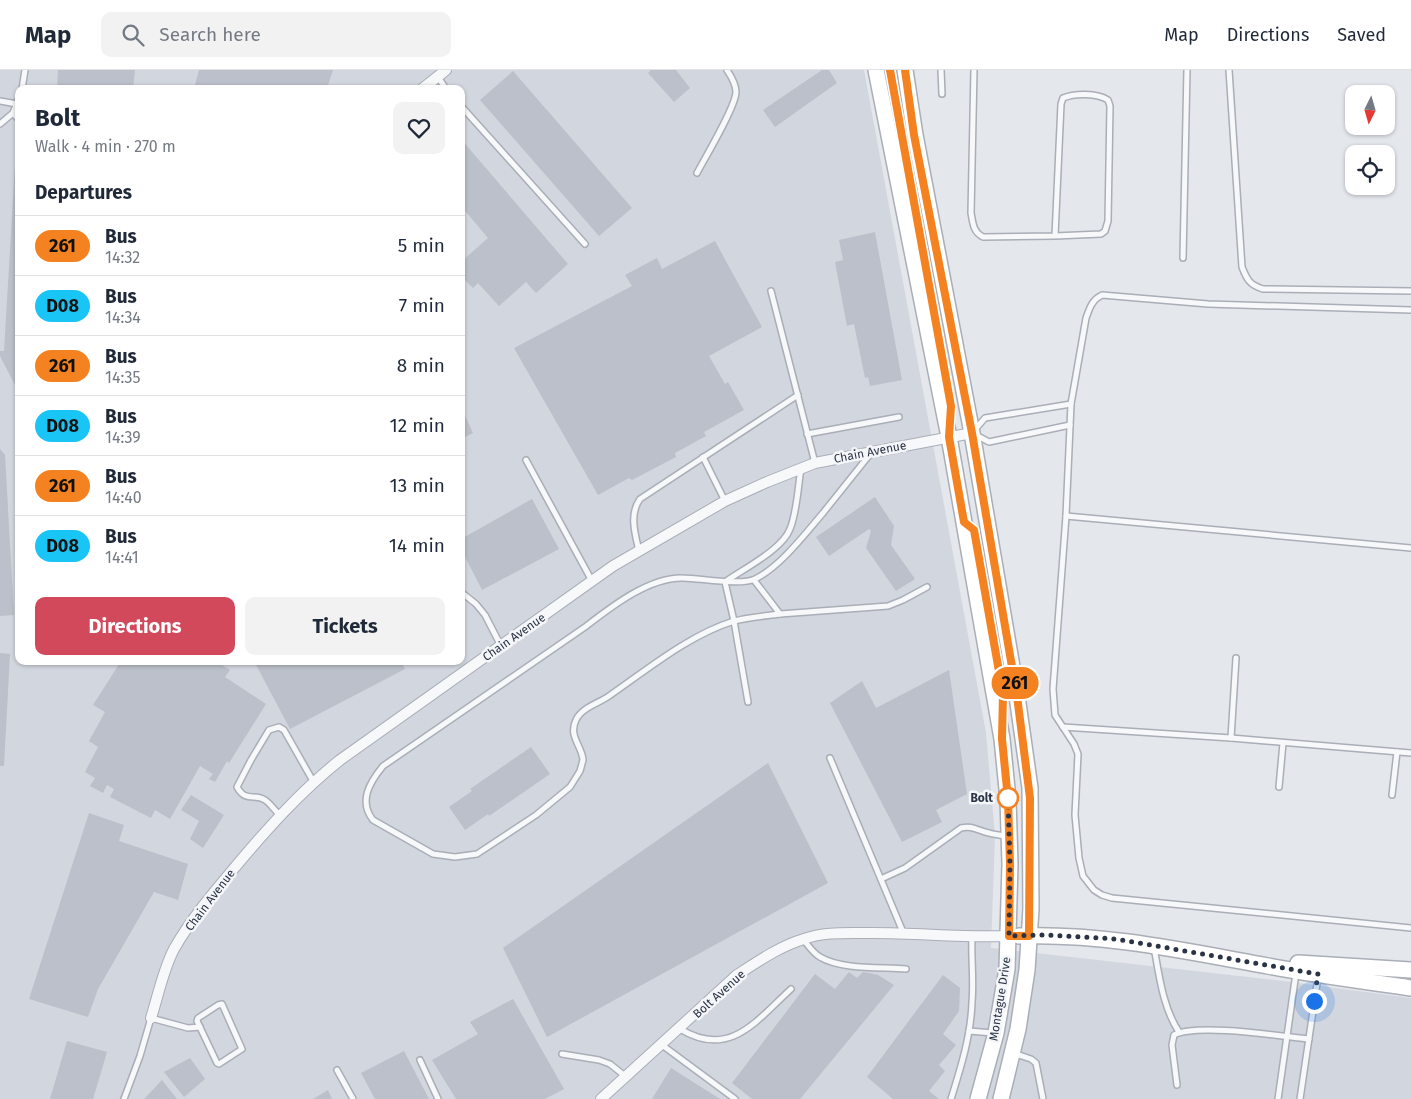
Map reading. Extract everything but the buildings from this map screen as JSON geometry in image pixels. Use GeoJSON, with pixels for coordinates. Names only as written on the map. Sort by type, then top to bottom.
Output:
{"type":"FeatureCollection","features":[{"type":"Feature","properties":{"kind":"main road","name":"Montague Drive"},"geometry":{"type":"LineString","coordinates":[[876,70],[949,437],[1002,739],[1008,799],[1009,936],[1007,969],[996,1033],[978,1099]]}},
{"type":"Feature","properties":{"kind":"main road","name":"Montague Drive"},"geometry":{"type":"LineString","coordinates":[[905,70],[914,135],[972,433],[1017,696],[1030,788],[1031,875],[1025,980],[1013,1052],[1001,1099]]}},
{"type":"Feature","properties":{"kind":"main road"},"geometry":{"type":"LineString","coordinates":[[1009,936],[1046,935],[1116,939],[1194,953],[1319,969],[1411,970]]}},
{"type":"Feature","properties":{"kind":"main road"},"geometry":{"type":"LineString","coordinates":[[1319,969],[1411,988]]}},
{"type":"Feature","properties":{"kind":"street"},"geometry":{"type":"LineString","coordinates":[[427,85],[446,70]]}},
{"type":"Feature","properties":{"kind":"street","name":"Chain Avenue"},"geometry":{"type":"LineString","coordinates":[[151,1018],[174,950],[217,888],[280,815],[314,781],[340,760],[592,581],[639,551],[726,501],[815,463],[972,433]]}},
{"type":"Feature","properties":{"kind":"street","name":"Bolt Avenue"},"geometry":{"type":"LineString","coordinates":[[601,1099],[737,975],[760,960],[802,939],[838,933],[903,932],[1009,936]]}},
{"type":"Feature","properties":{"kind":"lane"},"geometry":{"type":"LineString","coordinates":[[23,85],[25,70]]}},
{"type":"Feature","properties":{"kind":"lane"},"geometry":{"type":"LineString","coordinates":[[697,173],[732,105],[736,92],[732,76],[727,70]]}},
{"type":"Feature","properties":{"kind":"lane"},"geometry":{"type":"LineString","coordinates":[[890,70],[951,406],[949,437]]}},
{"type":"Feature","properties":{"kind":"lane"},"geometry":{"type":"LineString","coordinates":[[941,70],[942,94]]}},
{"type":"Feature","properties":{"kind":"lane"},"geometry":{"type":"LineString","coordinates":[[974,70],[971,213],[974,228],[983,237],[1055,236],[1102,234],[1107,226],[1110,106],[1108,100],[1102,96],[1069,96],[1063,98],[1061,104],[1055,236]]}},
{"type":"Feature","properties":{"kind":"lane"},"geometry":{"type":"LineString","coordinates":[[1184,258],[1186,70]]}},
{"type":"Feature","properties":{"kind":"lane"},"geometry":{"type":"LineString","coordinates":[[1229,70],[1242,267],[1252,286],[1263,289],[1411,291]]}},
{"type":"Feature","properties":{"kind":"lane"},"geometry":{"type":"LineString","coordinates":[[438,77],[443,85]]}},
{"type":"Feature","properties":{"kind":"lane"},"geometry":{"type":"LineString","coordinates":[[0,101],[15,101]]}},
{"type":"Feature","properties":{"kind":"lane"},"geometry":{"type":"LineString","coordinates":[[0,124],[13,113],[15,108]]}},
{"type":"Feature","properties":{"kind":"lane"},"geometry":{"type":"LineString","coordinates":[[465,110],[585,244]]}},
{"type":"Feature","properties":{"kind":"lane"},"geometry":{"type":"LineString","coordinates":[[771,291],[815,463]]}},
{"type":"Feature","properties":{"kind":"lane"},"geometry":{"type":"LineString","coordinates":[[1411,310],[1208,304],[1102,295],[1095,299],[1090,306],[1086,318],[1071,404],[1066,516],[1053,689],[1055,715],[1074,744],[1078,754],[1075,815],[1079,858],[1083,876],[1094,890],[1112,898],[1411,928]]}},
{"type":"Feature","properties":{"kind":"lane"},"geometry":{"type":"LineString","coordinates":[[639,551],[635,533],[635,506],[640,499],[798,394]]}},
{"type":"Feature","properties":{"kind":"lane"},"geometry":{"type":"LineString","coordinates":[[1070,425],[990,442],[972,433],[985,418],[1071,404]]}},
{"type":"Feature","properties":{"kind":"lane"},"geometry":{"type":"LineString","coordinates":[[808,434],[900,417]]}},
{"type":"Feature","properties":{"kind":"lane"},"geometry":{"type":"LineString","coordinates":[[872,451],[792,549],[754,580],[725,582],[681,578],[664,581],[640,590],[614,605],[586,627],[384,766],[372,780],[366,801],[367,812],[373,820],[432,854],[456,857],[477,854],[536,816],[570,787],[583,765],[583,756],[574,737],[573,727],[578,716],[685,645],[734,621],[780,614],[888,606],[927,587]]}},
{"type":"Feature","properties":{"kind":"lane"},"geometry":{"type":"LineString","coordinates":[[703,458],[726,501]]}},
{"type":"Feature","properties":{"kind":"lane"},"geometry":{"type":"LineString","coordinates":[[526,460],[592,581]]}},
{"type":"Feature","properties":{"kind":"lane"},"geometry":{"type":"LineString","coordinates":[[725,582],[770,551],[788,534],[792,523],[801,468]]}},
{"type":"Feature","properties":{"kind":"lane"},"geometry":{"type":"LineString","coordinates":[[1066,516],[1411,548]]}},
{"type":"Feature","properties":{"kind":"lane"},"geometry":{"type":"LineString","coordinates":[[754,580],[780,614]]}},
{"type":"Feature","properties":{"kind":"lane"},"geometry":{"type":"LineString","coordinates":[[725,582],[748,702]]}},
{"type":"Feature","properties":{"kind":"lane"},"geometry":{"type":"LineString","coordinates":[[465,595],[485,615],[500,646]]}},
{"type":"Feature","properties":{"kind":"lane"},"geometry":{"type":"LineString","coordinates":[[1231,738],[1236,658]]}},
{"type":"Feature","properties":{"kind":"lane"},"geometry":{"type":"LineString","coordinates":[[280,815],[265,800],[247,797],[241,793],[238,787],[269,730],[279,727],[284,730],[314,781]]}},
{"type":"Feature","properties":{"kind":"lane"},"geometry":{"type":"LineString","coordinates":[[1063,727],[1231,738],[1411,753]]}},
{"type":"Feature","properties":{"kind":"lane"},"geometry":{"type":"LineString","coordinates":[[1279,787],[1284,743]]}},
{"type":"Feature","properties":{"kind":"lane"},"geometry":{"type":"LineString","coordinates":[[1392,795],[1397,752]]}},
{"type":"Feature","properties":{"kind":"lane"},"geometry":{"type":"LineString","coordinates":[[830,758],[903,932]]}},
{"type":"Feature","properties":{"kind":"lane"},"geometry":{"type":"LineString","coordinates":[[881,879],[905,868],[961,828],[967,826],[976,827],[988,833],[1009,836]]}},
{"type":"Feature","properties":{"kind":"lane"},"geometry":{"type":"LineString","coordinates":[[951,1099],[963,1061],[969,1031],[972,1002],[972,936]]}},
{"type":"Feature","properties":{"kind":"lane"},"geometry":{"type":"LineString","coordinates":[[802,939],[818,956],[832,962],[906,969]]}},
{"type":"Feature","properties":{"kind":"lane"},"geometry":{"type":"LineString","coordinates":[[1154,946],[1166,1004],[1174,1025],[1179,1032]]}},
{"type":"Feature","properties":{"kind":"lane"},"geometry":{"type":"LineString","coordinates":[[1278,1099],[1297,967]]}},
{"type":"Feature","properties":{"kind":"lane"},"geometry":{"type":"LineString","coordinates":[[1300,1099],[1319,969]]}},
{"type":"Feature","properties":{"kind":"lane"},"geometry":{"type":"LineString","coordinates":[[680,1029],[693,1037],[716,1040],[732,1038],[749,1028],[791,989]]}},
{"type":"Feature","properties":{"kind":"lane"},"geometry":{"type":"LineString","coordinates":[[222,1004],[242,1049],[219,1064],[217,1063],[200,1027],[198,1018],[222,1004]]}},
{"type":"Feature","properties":{"kind":"lane"},"geometry":{"type":"LineString","coordinates":[[124,1099],[140,1056],[151,1018],[188,1028],[200,1027]]}},
{"type":"Feature","properties":{"kind":"lane"},"geometry":{"type":"LineString","coordinates":[[1177,1085],[1172,1045],[1174,1035],[1179,1032],[1216,1030],[1309,1039]]}},
{"type":"Feature","properties":{"kind":"lane"},"geometry":{"type":"LineString","coordinates":[[969,1031],[996,1033]]}},
{"type":"Feature","properties":{"kind":"lane"},"geometry":{"type":"LineString","coordinates":[[662,1045],[735,1099]]}},
{"type":"Feature","properties":{"kind":"lane"},"geometry":{"type":"LineString","coordinates":[[1013,1052],[1036,1063],[1043,1099]]}},
{"type":"Feature","properties":{"kind":"lane"},"geometry":{"type":"LineString","coordinates":[[562,1054],[599,1060],[610,1064],[625,1076]]}},
{"type":"Feature","properties":{"kind":"lane"},"geometry":{"type":"LineString","coordinates":[[420,1060],[438,1099]]}},
{"type":"Feature","properties":{"kind":"lane"},"geometry":{"type":"LineString","coordinates":[[338,1070],[354,1099]]}},
{"type":"Feature","properties":{"kind":"shaded area"},"geometry":{"type":"Polygon","coordinates":[[[0,70],[864,70],[986,733],[995,836],[991,948],[1291,982],[1411,998],[1411,1099],[0,1099],[0,70]]]}},
{"type":"Feature","properties":{"kind":"bus line","name":"261"},"geometry":{"type":"LineString","coordinates":[[890,70],[951,406],[949,437],[964,522],[974,530],[1002,685],[1002,739],[1008,799],[1010,864],[1009,936],[1029,936],[1031,867],[1030,788],[1017,696],[972,433],[914,135],[905,70]]}},
{"type":"Feature","properties":{"kind":"place","name":"Bolt"},"geometry":{"type":"Point","coordinates":[1008,798]}},
{"type":"Feature","properties":{"kind":"route"},"geometry":{"type":"LineString","coordinates":[[1008,798],[1010,864],[1009,936],[1046,935],[1116,939],[1318,974],[1314,1001]]}}]}
